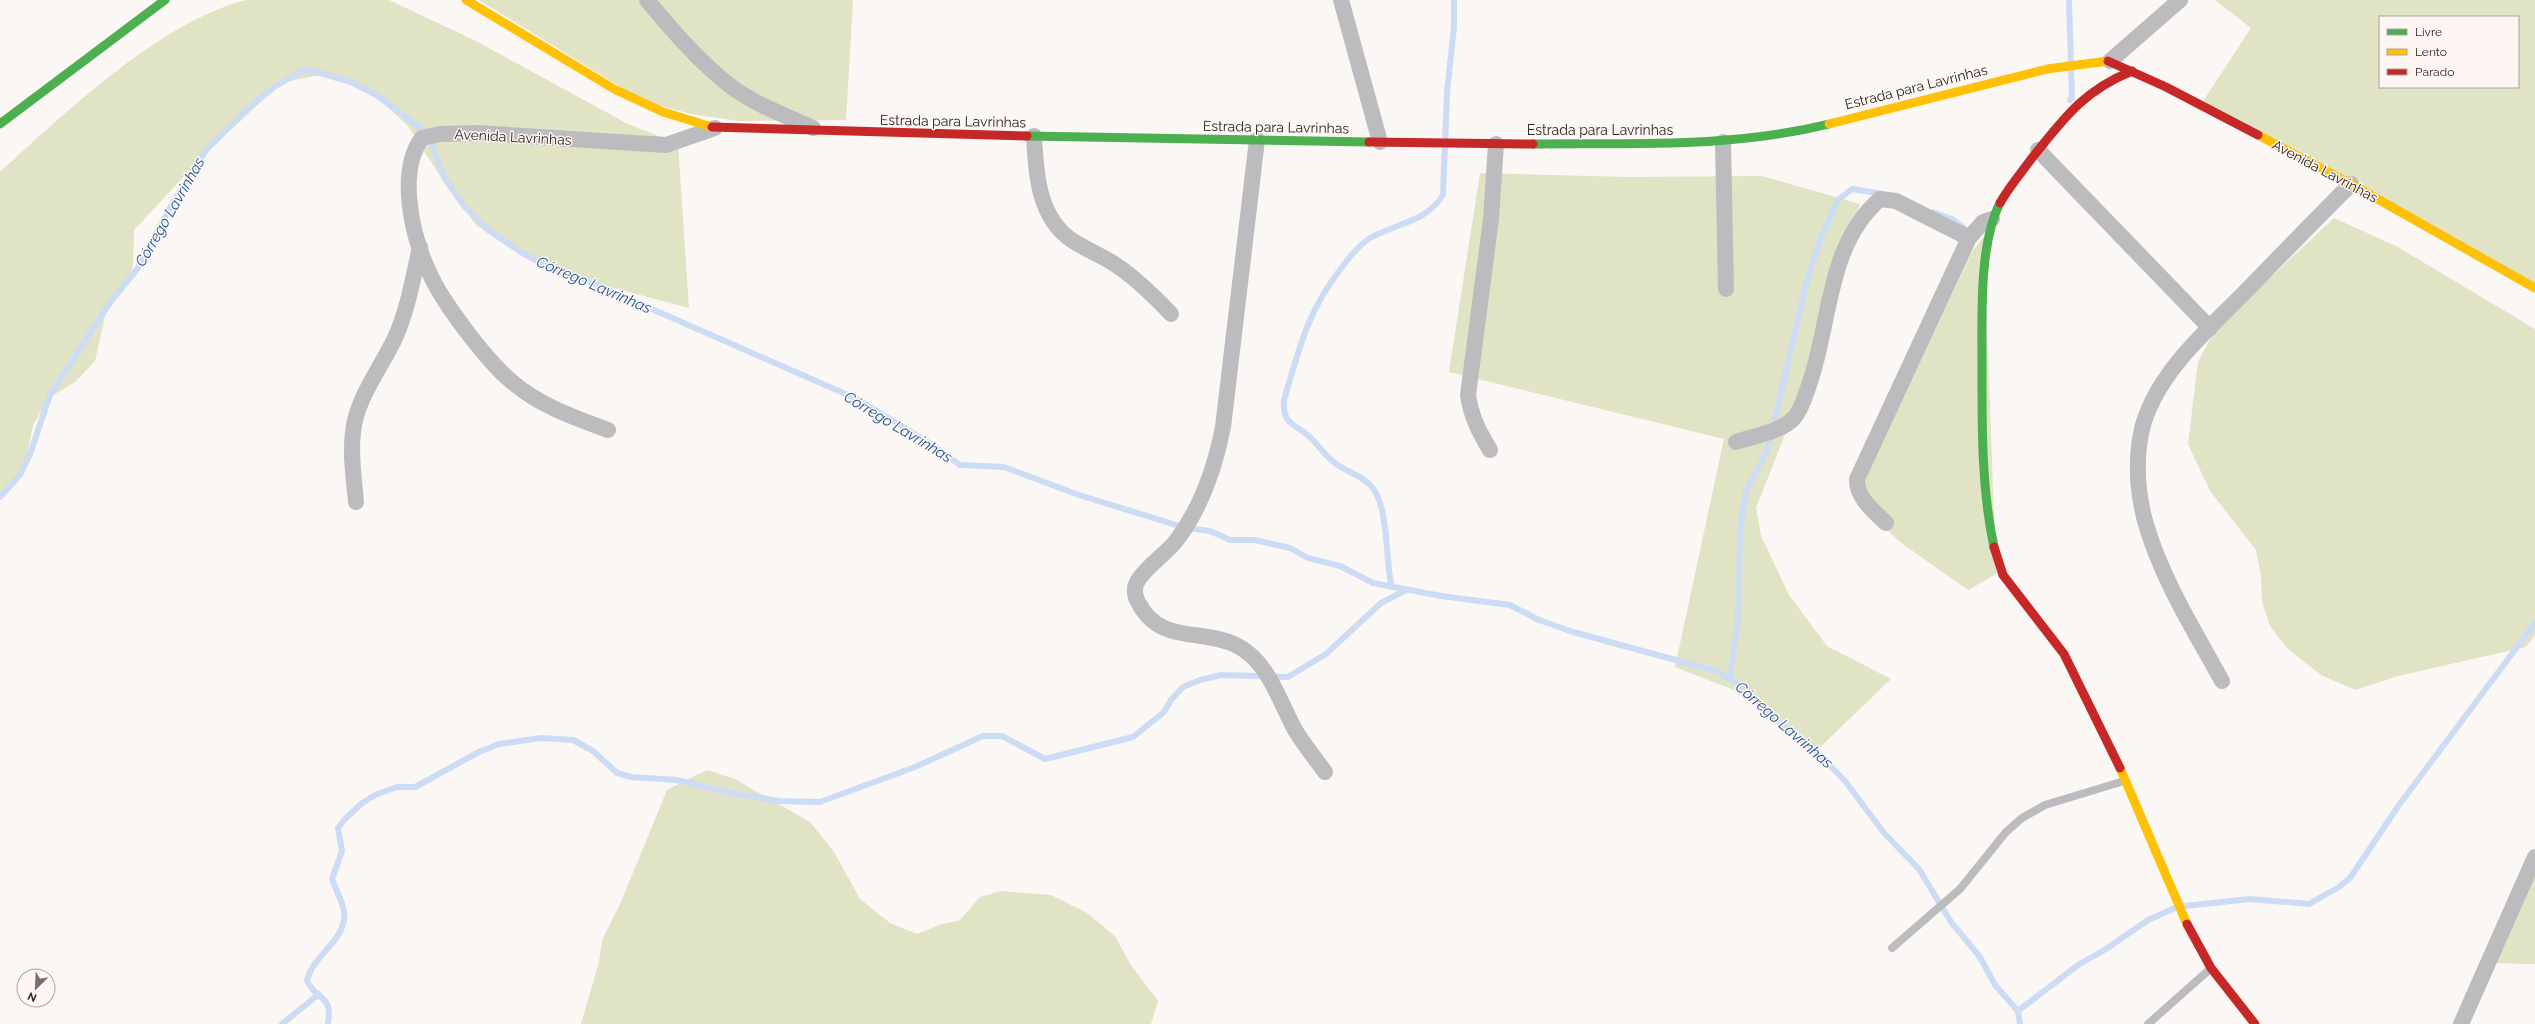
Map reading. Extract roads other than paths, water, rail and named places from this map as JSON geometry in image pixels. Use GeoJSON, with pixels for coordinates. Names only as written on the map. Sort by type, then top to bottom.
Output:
{"type":"FeatureCollection","features":[{"type":"Feature","properties":{"kind":"street"},"geometry":{"type":"LineString","coordinates":[[0,124],[165,0]]}},
{"type":"Feature","properties":{"kind":"street","name":"Estrada para Lavrinhas"},"geometry":{"type":"LineString","coordinates":[[466,0],[614,89],[663,112],[715,128],[1034,136],[1496,144],[1723,142],[1788,134],[2048,69],[2110,62]]}},
{"type":"Feature","properties":{"kind":"street"},"geometry":{"type":"LineString","coordinates":[[647,0],[697,56],[734,88],[768,108],[820,131]]}},
{"type":"Feature","properties":{"kind":"street"},"geometry":{"type":"LineString","coordinates":[[1341,0],[1380,142]]}},
{"type":"Feature","properties":{"kind":"street"},"geometry":{"type":"LineString","coordinates":[[2110,62],[2180,0]]}},
{"type":"Feature","properties":{"kind":"street","name":"Avenida Lavrinhas"},"geometry":{"type":"LineString","coordinates":[[2110,62],[2132,71],[2351,184],[2535,288]]}},
{"type":"Feature","properties":{"kind":"street"},"geometry":{"type":"LineString","coordinates":[[2132,71],[2108,80],[2087,95],[2062,121],[2005,194],[1992,219],[1984,275],[1981,397],[1987,507],[1994,546],[2003,575],[2064,654],[2125,781],[2187,924],[2211,968],[2255,1024]]}},
{"type":"Feature","properties":{"kind":"street","name":"Avenida Lavrinhas"},"geometry":{"type":"LineString","coordinates":[[420,247],[410,205],[409,181],[410,161],[422,138],[440,134],[477,132],[666,146],[715,128]]}},
{"type":"Feature","properties":{"kind":"street"},"geometry":{"type":"LineString","coordinates":[[1034,136],[1039,189],[1045,207],[1057,227],[1073,241],[1131,274],[1171,314]]}},
{"type":"Feature","properties":{"kind":"street"},"geometry":{"type":"LineString","coordinates":[[1257,140],[1224,420],[1217,460],[1196,510],[1176,541],[1137,583],[1135,596],[1140,606],[1158,626],[1169,631],[1221,640],[1236,645],[1258,662],[1266,672],[1295,729],[1326,772]]}},
{"type":"Feature","properties":{"kind":"street"},"geometry":{"type":"LineString","coordinates":[[1723,142],[1726,289]]}},
{"type":"Feature","properties":{"kind":"street"},"geometry":{"type":"LineString","coordinates":[[1490,450],[1477,428],[1470,410],[1468,395],[1491,219],[1496,144]]}},
{"type":"Feature","properties":{"kind":"street"},"geometry":{"type":"LineString","coordinates":[[2038,150],[2210,328]]}},
{"type":"Feature","properties":{"kind":"street"},"geometry":{"type":"LineString","coordinates":[[2222,681],[2163,569],[2145,520],[2138,480],[2138,449],[2143,424],[2154,398],[2168,376],[2210,328],[2351,184]]}},
{"type":"Feature","properties":{"kind":"street"},"geometry":{"type":"LineString","coordinates":[[1736,442],[1786,425],[1795,417],[1805,394],[1818,355],[1832,282],[1839,263],[1863,217],[1877,202],[1886,198],[1896,201],[1969,238]]}},
{"type":"Feature","properties":{"kind":"street"},"geometry":{"type":"LineString","coordinates":[[1886,523],[1866,502],[1856,485],[1856,479],[1969,238],[1983,222],[1992,219]]}},
{"type":"Feature","properties":{"kind":"street"},"geometry":{"type":"LineString","coordinates":[[420,247],[429,273],[442,294],[485,354],[511,382],[541,402],[573,417],[608,430]]}},
{"type":"Feature","properties":{"kind":"street"},"geometry":{"type":"LineString","coordinates":[[356,502],[352,460],[352,432],[357,414],[395,337],[407,304],[420,247]]}},
{"type":"Feature","properties":{"kind":"street"},"geometry":{"type":"LineString","coordinates":[[2461,1024],[2535,858]]}},
{"type":"Feature","properties":{"kind":"lane"},"geometry":{"type":"LineString","coordinates":[[1892,948],[1952,896],[1970,878],[2006,832],[2022,818],[2045,805],[2125,781]]}},
{"type":"Feature","properties":{"kind":"lane"},"geometry":{"type":"LineString","coordinates":[[2148,1024],[2211,968]]}},
{"type":"Feature","properties":{"kind":"waterway"},"geometry":{"type":"LineString","coordinates":[[1392,587],[1386,531],[1380,502],[1375,491],[1363,479],[1331,460],[1312,439],[1291,423],[1285,415],[1284,400],[1300,346],[1312,315],[1330,283],[1345,263],[1363,243],[1382,232],[1420,216],[1436,204],[1443,195],[1447,92],[1454,27],[1454,0]]}},
{"type":"Feature","properties":{"kind":"waterway"},"geometry":{"type":"LineString","coordinates":[[2069,0],[2072,97],[2070,100]]}},
{"type":"Feature","properties":{"kind":"waterway","name":"Córrego Lavrinhas"},"geometry":{"type":"LineString","coordinates":[[0,497],[20,475],[30,454],[50,395],[111,301],[138,268],[173,202],[207,149],[243,113],[274,87],[302,71],[310,70],[351,82],[378,96],[428,134],[445,179],[465,207],[488,230],[524,254],[552,269],[595,284],[857,399],[931,444],[960,465],[1004,467],[1079,495],[1186,528],[1210,531],[1230,540],[1255,540],[1290,548],[1308,558],[1340,566],[1373,583],[1441,596],[1510,605],[1539,620],[1573,632],[1716,671],[1745,688],[1776,720],[1814,749],[1845,781],[1884,833],[1919,869],[1951,922],[1980,957],[1995,985],[2018,1011],[2020,1024]]}},
{"type":"Feature","properties":{"kind":"waterway"},"geometry":{"type":"LineString","coordinates":[[1730,678],[1738,620],[1740,530],[1746,491],[1768,449],[1806,284],[1821,237],[1838,200],[1852,189],[1883,194]]}},
{"type":"Feature","properties":{"kind":"waterway"},"geometry":{"type":"LineString","coordinates":[[1933,212],[1952,219],[1964,228]]}},
{"type":"Feature","properties":{"kind":"waterway"},"geometry":{"type":"LineString","coordinates":[[328,1024],[329,1014],[326,1002],[311,988],[307,981],[315,963],[341,931],[344,921],[343,907],[332,879],[342,851],[338,828],[361,804],[375,795],[397,787],[415,787],[479,752],[499,744],[541,738],[573,740],[593,751],[617,773],[631,777],[677,780],[726,792],[779,801],[820,802],[915,767],[983,736],[1002,736],[1045,759],[1133,737],[1164,712],[1171,700],[1183,687],[1200,680],[1221,675],[1288,677],[1326,654],[1381,603],[1406,590]]}},
{"type":"Feature","properties":{"kind":"waterway"},"geometry":{"type":"LineString","coordinates":[[2184,906],[2250,899],[2309,904],[2339,887],[2350,878],[2399,805],[2535,623]]}},
{"type":"Feature","properties":{"kind":"waterway"},"geometry":{"type":"LineString","coordinates":[[2018,1011],[2078,965],[2106,949],[2148,920],[2175,908]]}},
{"type":"Feature","properties":{"kind":"waterway"},"geometry":{"type":"LineString","coordinates":[[282,1024],[319,994]]}}]}
